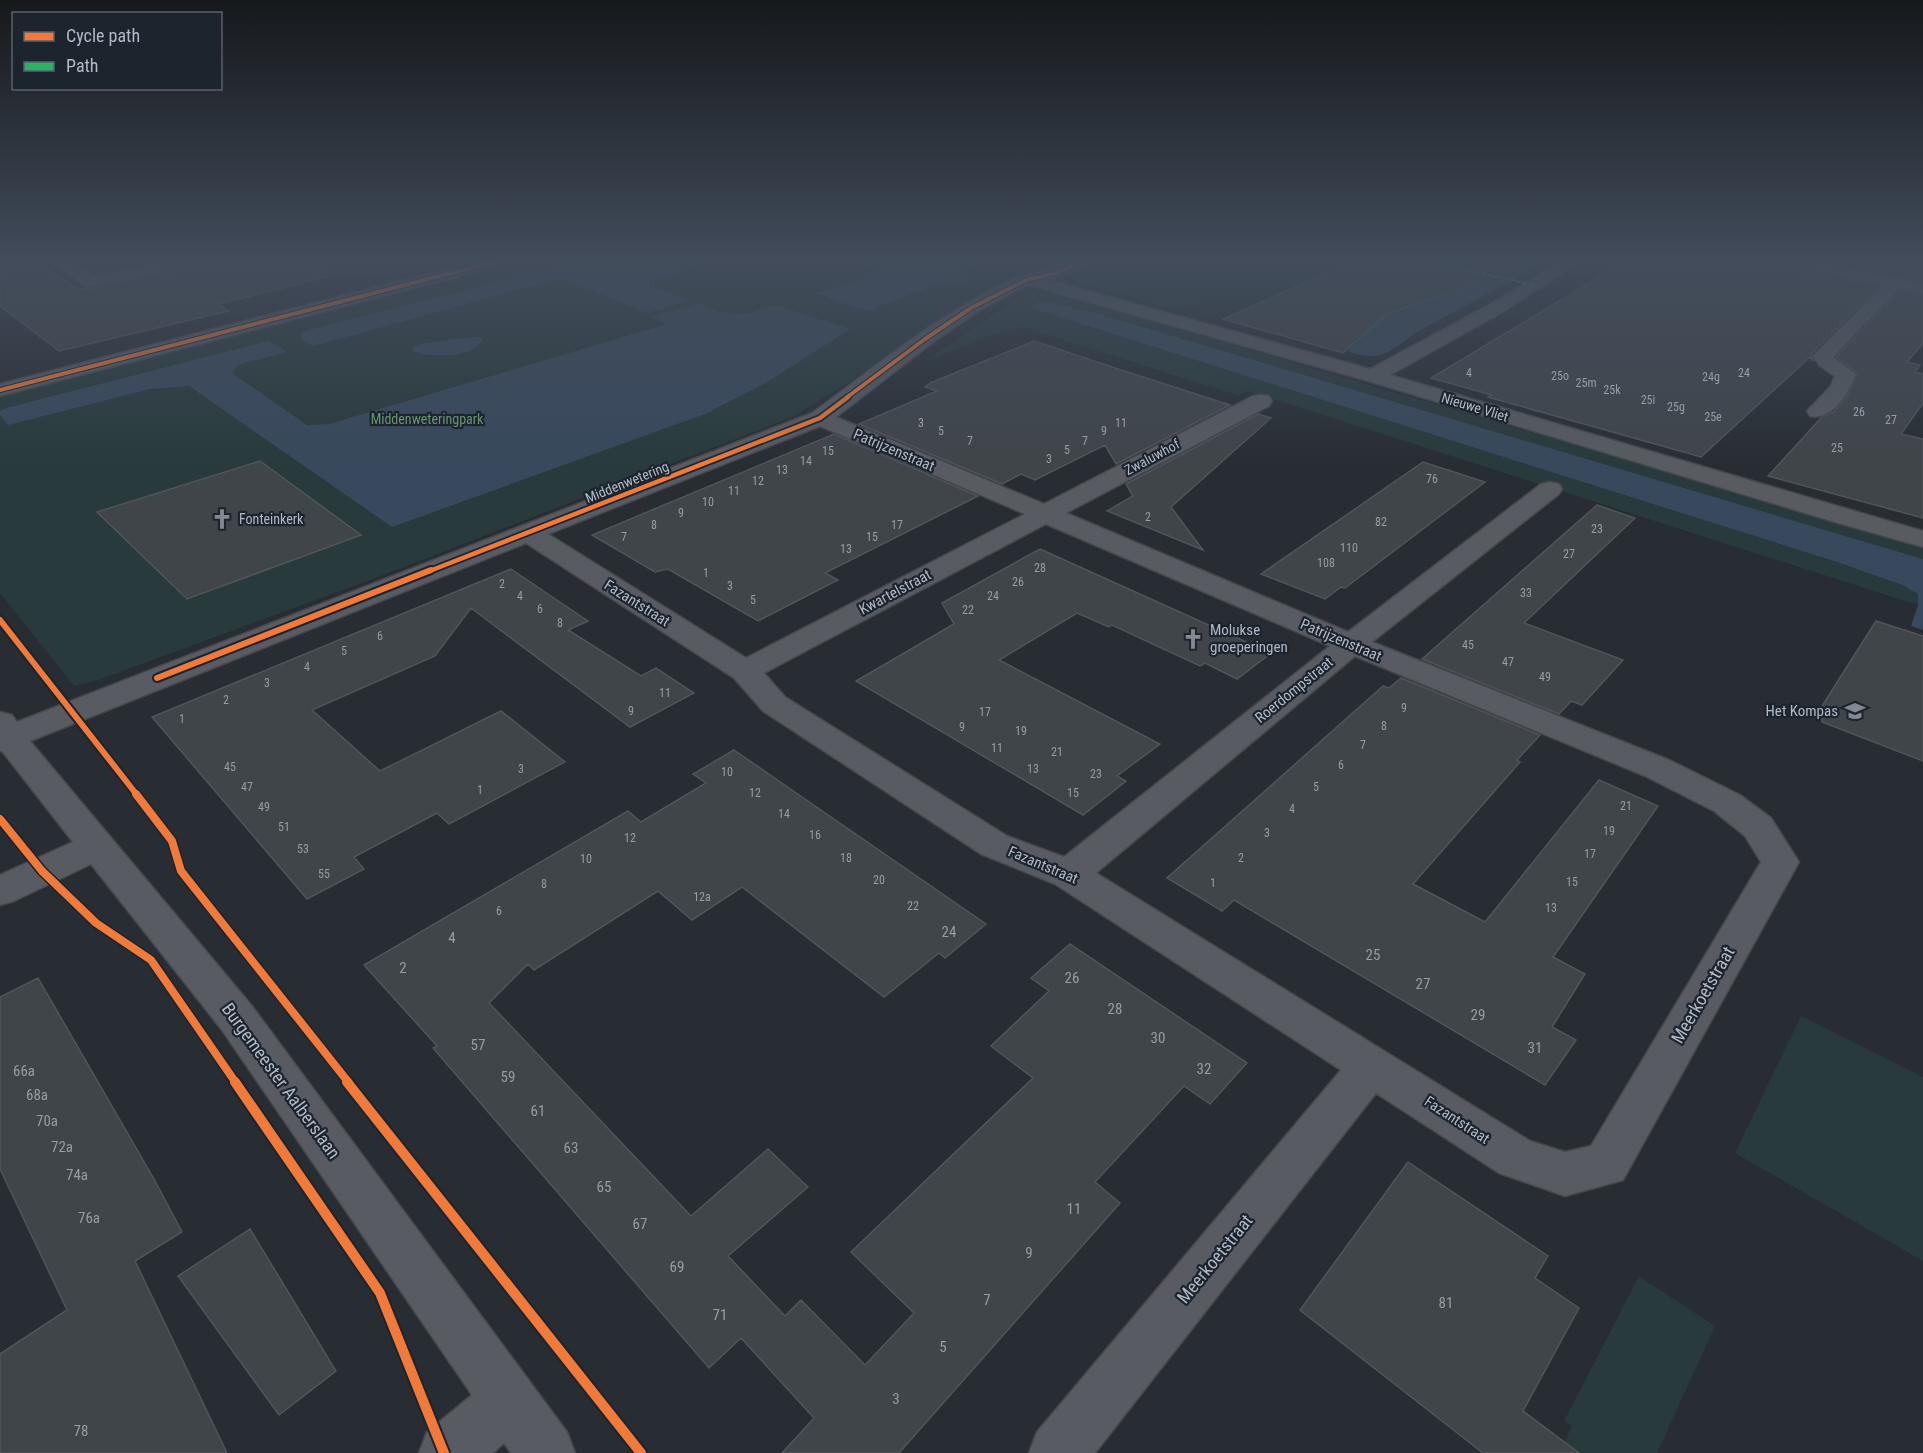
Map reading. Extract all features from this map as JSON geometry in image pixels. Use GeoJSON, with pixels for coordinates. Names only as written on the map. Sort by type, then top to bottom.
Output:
{"type":"FeatureCollection","features":[{"type":"Feature","properties":{"kind":"street"},"geometry":{"type":"LineString","coordinates":[[0,390],[228,331]]}},
{"type":"Feature","properties":{"kind":"street","name":"Middenwetering"},"geometry":{"type":"LineString","coordinates":[[3,733],[529,534],[820,418],[937,331]]}},
{"type":"Feature","properties":{"kind":"street","name":"Nieuwe Vliet"},"geometry":{"type":"LineString","coordinates":[[1209,331],[1372,376],[1846,518],[1923,538]]}},
{"type":"Feature","properties":{"kind":"street"},"geometry":{"type":"LineString","coordinates":[[1372,376],[1455,331]]}},
{"type":"Feature","properties":{"kind":"street"},"geometry":{"type":"LineString","coordinates":[[1818,411],[1839,390],[1846,374],[1827,362],[1823,356],[1848,331]]}},
{"type":"Feature","properties":{"kind":"street","name":"Zwaluwhof"},"geometry":{"type":"LineString","coordinates":[[1044,514],[1261,401]]}},
{"type":"Feature","properties":{"kind":"street","name":"Patrijzenstraat"},"geometry":{"type":"LineString","coordinates":[[820,418],[1351,644],[1658,768],[1727,803],[1758,827]]}},
{"type":"Feature","properties":{"kind":"street","name":"Roerdompstraat"},"geometry":{"type":"LineString","coordinates":[[1069,874],[1351,644],[1550,489]]}},
{"type":"Feature","properties":{"kind":"street","name":"Kwartelstraat"},"geometry":{"type":"LineString","coordinates":[[746,671],[1044,514]]}},
{"type":"Feature","properties":{"kind":"street","name":"Fazantstraat"},"geometry":{"type":"LineString","coordinates":[[529,534],[746,671],[774,704],[994,845],[1069,874],[1516,1158],[1564,1174],[1606,1164]]}},
{"type":"Feature","properties":{"kind":"street","name":"Burgemeester Aalberslaan"},"geometry":{"type":"LineString","coordinates":[[3,733],[237,1018],[546,1453]]}},
{"type":"Feature","properties":{"kind":"street","name":"Meerkoetstraat"},"geometry":{"type":"LineString","coordinates":[[1606,1164],[1780,862],[1758,827]]}},
{"type":"Feature","properties":{"kind":"street"},"geometry":{"type":"LineString","coordinates":[[0,891],[97,846]]}},
{"type":"Feature","properties":{"kind":"street","name":"Meerkoetstraat"},"geometry":{"type":"LineString","coordinates":[[1058,1453],[1372,1065]]}},
{"type":"Feature","properties":{"kind":"street"},"geometry":{"type":"LineString","coordinates":[[448,1453],[508,1401]]}},
{"type":"Feature","properties":{"kind":"green space","name":"Middenweteringpark"},"geometry":{"type":"Polygon","coordinates":[[[257,331],[930,331],[925,334],[918,333],[907,340],[912,342],[795,416],[365,582],[101,679],[74,686],[0,593],[0,393],[244,332],[257,331]]]}},
{"type":"Feature","properties":{"kind":"green space"},"geometry":{"type":"Polygon","coordinates":[[[970,331],[1004,331],[928,360],[970,331]]]}},
{"type":"Feature","properties":{"kind":"green space"},"geometry":{"type":"Polygon","coordinates":[[[1035,331],[1103,331],[1840,563],[1902,585],[1918,594],[1918,605],[1248,391],[1240,396],[1035,331]]]}},
{"type":"Feature","properties":{"kind":"green space"},"geometry":{"type":"Polygon","coordinates":[[[1156,331],[1184,331],[1923,547],[1923,559],[1156,331]]]}},
{"type":"Feature","properties":{"kind":"green space"},"geometry":{"type":"Polygon","coordinates":[[[1801,1016],[1923,1077],[1923,1261],[1735,1153],[1801,1016]]]}},
{"type":"Feature","properties":{"kind":"green space"},"geometry":{"type":"Polygon","coordinates":[[[1639,1276],[1715,1326],[1657,1453],[1559,1453],[1572,1426],[1564,1421],[1639,1276]]]}},
{"type":"Feature","properties":{"kind":"water"},"geometry":{"type":"Polygon","coordinates":[[[368,331],[313,346],[301,339],[301,332],[368,331]]]}},
{"type":"Feature","properties":{"kind":"water"},"geometry":{"type":"Polygon","coordinates":[[[644,331],[847,331],[769,381],[705,414],[392,527],[189,386],[150,389],[8,425],[0,415],[0,411],[269,341],[287,352],[244,363],[237,366],[232,373],[307,425],[329,424],[644,331]]]}},
{"type":"Feature","properties":{"kind":"water"},"geometry":{"type":"Polygon","coordinates":[[[1103,331],[1156,331],[1923,559],[1923,630],[1911,626],[1918,605],[1918,594],[1902,585],[1840,563],[1103,331]]]}},
{"type":"Feature","properties":{"kind":"water"},"geometry":{"type":"Polygon","coordinates":[[[1368,331],[1419,331],[1398,346],[1379,355],[1360,355],[1347,351],[1368,331]]]}},
{"type":"Feature","properties":{"kind":"water"},"geometry":{"type":"Polygon","coordinates":[[[479,337],[483,339],[478,346],[451,355],[430,355],[413,351],[412,347],[433,342],[479,337]]]}},
{"type":"Feature","properties":{"kind":"building"},"geometry":{"type":"Polygon","coordinates":[[[33,331],[145,331],[59,351],[33,331]]]}},
{"type":"Feature","properties":{"kind":"building"},"geometry":{"type":"Polygon","coordinates":[[[1265,331],[1368,331],[1343,353],[1265,331]]]}},
{"type":"Feature","properties":{"kind":"building"},"geometry":{"type":"Polygon","coordinates":[[[1509,331],[1834,331],[1811,354],[1813,361],[1810,357],[1701,457],[1488,397],[1492,395],[1431,378],[1509,331]]]}},
{"type":"Feature","properties":{"kind":"building"},"geometry":{"type":"Polygon","coordinates":[[[1861,331],[1923,331],[1923,343],[1907,362],[1920,365],[1915,372],[1923,374],[1923,403],[1901,434],[1923,439],[1923,518],[1768,476],[1822,417],[1834,412],[1846,398],[1858,373],[1836,357],[1861,331]]]}},
{"type":"Feature","properties":{"kind":"building"},"geometry":{"type":"Polygon","coordinates":[[[1034,341],[1230,405],[1116,464],[1105,445],[1035,480],[1021,474],[1002,484],[859,424],[937,391],[925,387],[930,383],[1034,341]]]}},
{"type":"Feature","properties":{"kind":"building"},"geometry":{"type":"Polygon","coordinates":[[[1258,414],[1271,418],[1171,507],[1203,550],[1107,511],[1133,496],[1126,484],[1258,414]]]}},
{"type":"Feature","properties":{"kind":"building"},"geometry":{"type":"Polygon","coordinates":[[[834,434],[978,496],[825,573],[838,580],[758,621],[668,569],[655,572],[592,535],[834,434]]]}},
{"type":"Feature","properties":{"kind":"building","name":"Fonteinkerk"},"geometry":{"type":"Polygon","coordinates":[[[260,461],[361,535],[187,599],[97,512],[260,461]]]}},
{"type":"Feature","properties":{"kind":"building"},"geometry":{"type":"Polygon","coordinates":[[[1423,462],[1485,482],[1345,588],[1341,587],[1325,599],[1261,574],[1423,462]]]}},
{"type":"Feature","properties":{"kind":"building"},"geometry":{"type":"Polygon","coordinates":[[[1597,505],[1635,518],[1524,623],[1623,660],[1582,705],[1571,701],[1559,714],[1422,659],[1597,505]]]}},
{"type":"Feature","properties":{"kind":"building"},"geometry":{"type":"Polygon","coordinates":[[[1040,549],[1271,653],[1237,679],[1205,663],[1200,666],[1112,625],[1109,627],[1077,613],[999,660],[1160,744],[1117,776],[1126,781],[1083,815],[856,681],[954,624],[942,603],[1040,549]]]}},
{"type":"Feature","properties":{"kind":"building"},"geometry":{"type":"Polygon","coordinates":[[[511,569],[588,621],[568,630],[641,676],[656,668],[694,693],[630,727],[471,608],[435,656],[312,710],[380,771],[501,711],[565,762],[449,824],[437,813],[354,857],[364,869],[307,899],[152,717],[511,569]]]}},
{"type":"Feature","properties":{"kind":"building"},"geometry":{"type":"Polygon","coordinates":[[[1876,621],[1923,636],[1923,761],[1822,722],[1822,706],[1876,621]]]}},
{"type":"Feature","properties":{"kind":"building"},"geometry":{"type":"Polygon","coordinates":[[[1401,678],[1540,735],[1517,760],[1520,762],[1413,884],[1485,922],[1599,780],[1658,806],[1553,957],[1585,974],[1552,1027],[1576,1040],[1545,1085],[1234,900],[1222,911],[1167,878],[1383,686],[1389,688],[1401,678]]]}},
{"type":"Feature","properties":{"kind":"building"},"geometry":{"type":"Polygon","coordinates":[[[734,750],[986,924],[945,958],[939,953],[884,997],[742,887],[692,920],[658,891],[534,970],[528,964],[489,1003],[691,1216],[768,1149],[808,1187],[728,1256],[785,1316],[801,1300],[865,1365],[914,1313],[851,1252],[1033,1078],[991,1046],[1049,991],[1031,978],[1070,944],[1247,1063],[1210,1104],[1184,1086],[1095,1182],[1120,1203],[899,1453],[782,1453],[814,1418],[741,1338],[709,1368],[433,1048],[437,1046],[364,965],[628,811],[641,822],[706,783],[693,774],[734,750]]]}},
{"type":"Feature","properties":{"kind":"building"},"geometry":{"type":"Polygon","coordinates":[[[38,978],[182,1232],[135,1261],[227,1453],[0,1453],[0,1354],[67,1310],[0,1169],[0,997],[38,978]]]}},
{"type":"Feature","properties":{"kind":"building"},"geometry":{"type":"Polygon","coordinates":[[[1408,1162],[1548,1256],[1535,1278],[1579,1308],[1523,1411],[1579,1453],[1483,1453],[1300,1310],[1408,1162]]]}},
{"type":"Feature","properties":{"kind":"building"},"geometry":{"type":"Polygon","coordinates":[[[250,1229],[336,1371],[279,1415],[178,1276],[250,1229]]]}},
{"type":"Feature","properties":{"kind":"cycle path"},"geometry":{"type":"LineString","coordinates":[[0,390],[228,331]]}},
{"type":"Feature","properties":{"kind":"cycle path"},"geometry":{"type":"LineString","coordinates":[[157,678],[820,418],[937,331]]}},
{"type":"Feature","properties":{"kind":"cycle path"},"geometry":{"type":"LineString","coordinates":[[0,620],[74,712],[172,841],[181,871],[641,1453]]}},
{"type":"Feature","properties":{"kind":"cycle path"},"geometry":{"type":"LineString","coordinates":[[0,819],[42,871],[96,923],[151,960],[380,1293],[444,1453]]}},
{"type":"Feature","properties":{"kind":"place","name":"Fonteinkerk"},"geometry":{"type":"Point","coordinates":[222,519]}},
{"type":"Feature","properties":{"kind":"place","name":"Molukse groeperingen"},"geometry":{"type":"Point","coordinates":[1193,639]}},
{"type":"Feature","properties":{"kind":"place","name":"Het Kompas"},"geometry":{"type":"Point","coordinates":[1855,711]}}]}
